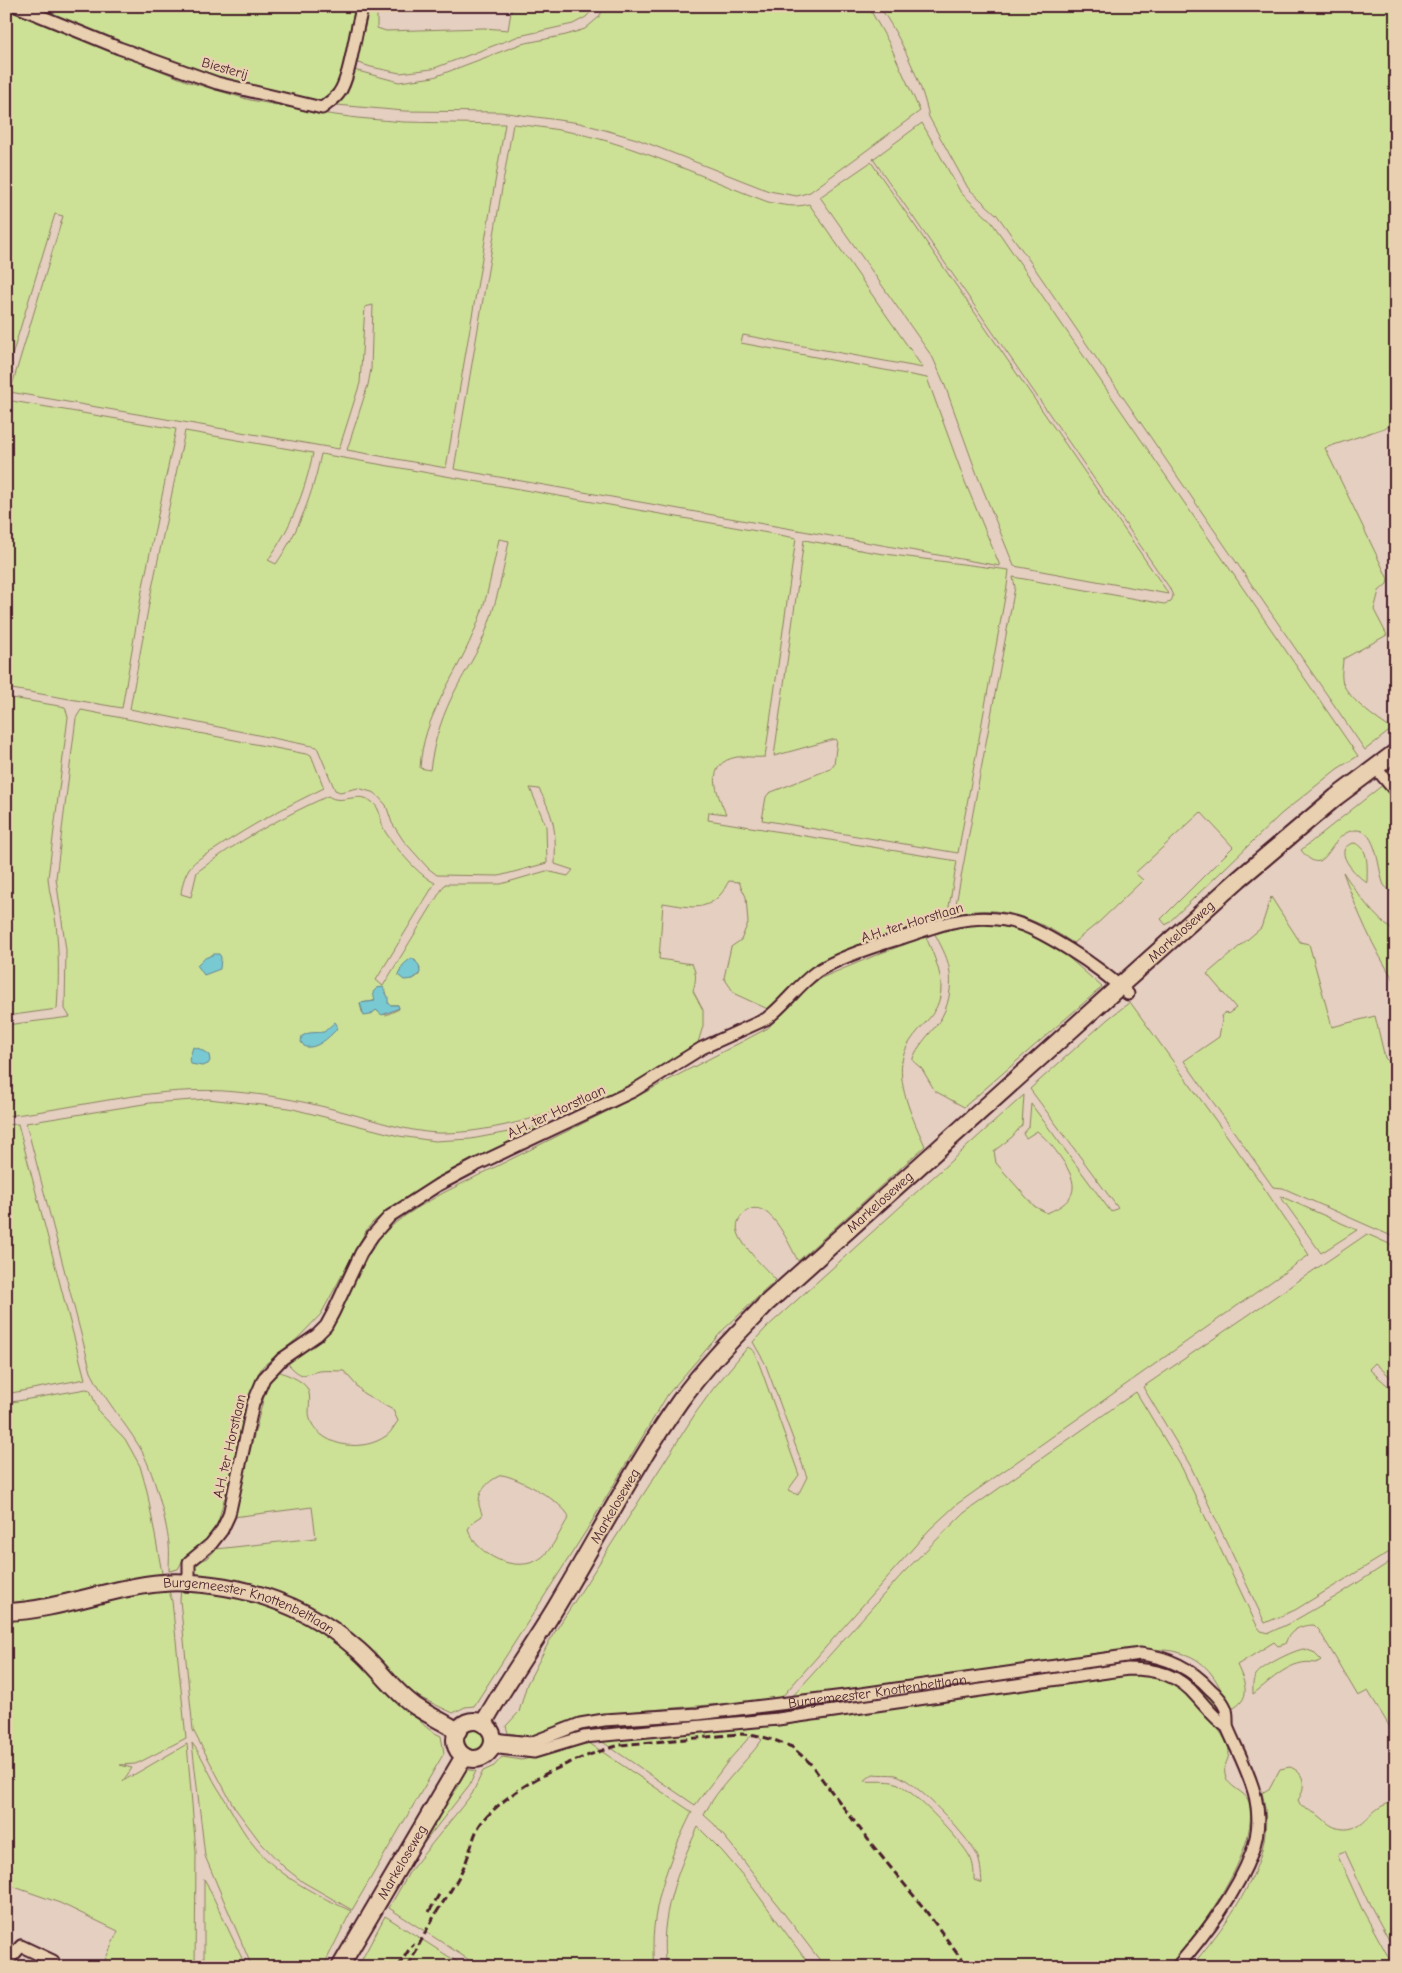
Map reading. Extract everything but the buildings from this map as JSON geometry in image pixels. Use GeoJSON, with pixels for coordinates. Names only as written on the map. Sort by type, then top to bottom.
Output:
{"type":"FeatureCollection","features":[{"type":"Feature","properties":{"kind":"main road","name":"Markeloseweg"},"geometry":{"type":"LineString","coordinates":[[484,1724],[552,1614],[647,1453],[680,1401],[710,1363],[768,1302],[1124,990],[1276,846],[1396,752]]}},
{"type":"Feature","properties":{"kind":"main road","name":"Burgemeester Knottenbeltlaan"},"geometry":{"type":"LineString","coordinates":[[6,1612],[38,1608],[170,1582],[251,1592],[288,1604],[329,1626],[358,1650],[414,1705],[458,1731]]}},
{"type":"Feature","properties":{"kind":"main road"},"geometry":{"type":"LineString","coordinates":[[469,1722],[484,1724],[488,1728],[492,1743],[481,1757],[464,1756],[455,1742],[458,1731],[469,1722]]}},
{"type":"Feature","properties":{"kind":"main road","name":"Markeloseweg"},"geometry":{"type":"LineString","coordinates":[[340,1967],[464,1756]]}},
{"type":"Feature","properties":{"kind":"street","name":"Biesterij"},"geometry":{"type":"LineString","coordinates":[[16,6],[120,48],[217,83],[322,108],[339,94],[345,82],[357,23],[363,6]]}},
{"type":"Feature","properties":{"kind":"street"},"geometry":{"type":"LineString","coordinates":[[1375,767],[1396,792]]}},
{"type":"Feature","properties":{"kind":"street","name":"A.H. ter Horstlaan"},"geometry":{"type":"LineString","coordinates":[[189,1583],[189,1562],[211,1544],[222,1530],[229,1515],[253,1404],[264,1378],[282,1359],[317,1335],[326,1326],[361,1253],[373,1234],[390,1216],[438,1185],[476,1165],[633,1091],[702,1048],[766,1019],[783,1005],[797,988],[824,967],[890,941],[969,919],[998,918],[1030,926],[1091,963],[1124,990]]}},
{"type":"Feature","properties":{"kind":"street","name":"Burgemeester Knottenbeltlaan"},"geometry":{"type":"LineString","coordinates":[[492,1743],[531,1743],[580,1724],[604,1720],[698,1714],[874,1693],[1140,1654],[1162,1658],[1186,1668],[1210,1688],[1226,1709],[1227,1727],[1257,1798],[1258,1826],[1252,1852],[1214,1920],[1177,1967]]}},
{"type":"Feature","properties":{"kind":"street","name":"Burgemeester Knottenbeltlaan"},"geometry":{"type":"LineString","coordinates":[[492,1743],[534,1752],[594,1735],[778,1719],[1128,1669],[1162,1672],[1182,1681],[1214,1718],[1227,1727]]}},
{"type":"Feature","properties":{"kind":"street"},"geometry":{"type":"LineString","coordinates":[[1025,1670],[1027,1683]]}},
{"type":"Feature","properties":{"kind":"street"},"geometry":{"type":"LineString","coordinates":[[8,1962],[21,1946],[52,1961],[50,1967]]}},
{"type":"Feature","properties":{"kind":"green space"},"geometry":{"type":"Polygon","coordinates":[[[25,6],[307,6],[326,11],[335,6],[359,6],[340,84],[332,98],[321,103],[193,72],[25,6]]]}},
{"type":"Feature","properties":{"kind":"green space"},"geometry":{"type":"Polygon","coordinates":[[[370,6],[380,6],[377,13],[377,28],[386,31],[484,28],[508,30],[512,6],[596,6],[586,17],[573,24],[519,36],[432,69],[400,73],[356,62],[370,6]]]}},
{"type":"Feature","properties":{"kind":"green space"},"geometry":{"type":"Polygon","coordinates":[[[606,6],[868,6],[889,43],[920,111],[810,192],[797,196],[769,191],[637,139],[580,123],[500,112],[404,111],[337,105],[350,87],[354,70],[399,82],[434,77],[521,44],[566,35],[585,29],[598,18],[606,6]]]}},
{"type":"Feature","properties":{"kind":"green space"},"geometry":{"type":"Polygon","coordinates":[[[879,6],[1396,6],[1396,424],[1325,448],[1388,579],[1387,584],[1379,591],[1374,610],[1387,635],[1343,659],[1342,679],[1348,692],[1370,714],[1392,729],[1365,750],[1027,257],[997,215],[968,188],[929,117],[916,74],[895,31],[879,6]]]}},
{"type":"Feature","properties":{"kind":"green space"},"geometry":{"type":"Polygon","coordinates":[[[6,9],[189,82],[250,100],[357,118],[404,122],[505,124],[446,468],[347,450],[368,385],[371,369],[373,305],[365,307],[360,383],[339,449],[10,392],[63,216],[55,214],[6,375],[6,9]]]}},
{"type":"Feature","properties":{"kind":"green space"},"geometry":{"type":"Polygon","coordinates":[[[922,123],[961,193],[990,220],[1002,237],[1358,756],[1337,769],[1281,814],[1166,925],[1161,919],[1233,847],[1201,812],[1135,873],[1143,880],[1099,922],[1073,943],[1046,927],[1016,915],[1001,912],[970,911],[954,915],[1015,587],[1013,577],[1164,604],[1171,602],[1173,596],[1169,587],[873,159],[922,123]]]}},
{"type":"Feature","properties":{"kind":"green space"},"geometry":{"type":"Polygon","coordinates":[[[513,124],[560,130],[627,147],[768,202],[794,206],[809,204],[923,368],[743,335],[741,343],[927,378],[965,482],[1000,566],[454,469],[513,124]]]}},
{"type":"Feature","properties":{"kind":"green space"},"geometry":{"type":"Polygon","coordinates":[[[871,162],[1168,594],[1014,566],[933,358],[820,197],[871,162]]]}},
{"type":"Feature","properties":{"kind":"green space"},"geometry":{"type":"Polygon","coordinates":[[[6,400],[176,429],[142,591],[122,708],[6,688],[6,400]]]}},
{"type":"Feature","properties":{"kind":"green space"},"geometry":{"type":"Polygon","coordinates":[[[185,431],[313,453],[296,509],[284,535],[268,560],[276,564],[292,538],[304,511],[314,483],[321,454],[796,538],[765,757],[737,757],[726,760],[720,766],[716,772],[715,780],[719,798],[726,814],[709,812],[708,820],[957,861],[947,918],[831,961],[770,1010],[735,994],[724,978],[731,947],[741,940],[748,923],[746,897],[739,882],[729,881],[714,901],[700,906],[686,907],[663,903],[659,959],[692,964],[694,968],[696,977],[693,991],[703,1010],[703,1026],[697,1046],[630,1087],[576,1110],[566,1107],[503,1126],[452,1133],[425,1132],[292,1100],[250,1093],[207,1090],[150,1094],[6,1116],[6,1025],[70,1017],[65,1009],[66,950],[56,878],[76,718],[81,710],[311,755],[324,788],[256,824],[197,860],[186,875],[181,894],[191,897],[197,872],[212,861],[260,830],[311,804],[328,796],[333,799],[361,797],[372,802],[378,809],[384,829],[396,846],[415,868],[435,883],[376,980],[383,986],[445,884],[501,884],[546,871],[568,876],[573,870],[555,864],[553,825],[539,789],[530,788],[546,826],[547,863],[499,876],[437,875],[428,868],[403,840],[392,823],[386,805],[375,793],[358,788],[340,792],[335,790],[317,747],[130,709],[151,593],[185,431]],[[499,539],[488,591],[481,613],[465,651],[433,715],[422,749],[420,768],[430,770],[434,748],[447,707],[478,649],[488,625],[499,589],[509,541],[499,539]],[[415,960],[406,963],[402,967],[399,976],[413,979],[419,975],[420,968],[415,960]],[[386,991],[375,998],[374,1001],[360,1003],[362,1012],[370,1015],[376,1010],[386,1015],[399,1009],[398,1005],[388,1003],[386,991]]]}},
{"type":"Feature","properties":{"kind":"green space"},"geometry":{"type":"Polygon","coordinates":[[[804,540],[877,553],[1009,570],[958,853],[762,820],[766,797],[769,793],[830,769],[834,764],[837,740],[835,739],[774,756],[804,540]]]}},
{"type":"Feature","properties":{"kind":"green space"},"geometry":{"type":"Polygon","coordinates":[[[6,697],[65,707],[68,717],[48,878],[57,935],[57,1009],[6,1016],[6,697]]]}},
{"type":"Feature","properties":{"kind":"green space"},"geometry":{"type":"Polygon","coordinates":[[[1384,784],[1396,801],[1396,895],[1384,885],[1373,844],[1369,836],[1363,832],[1356,830],[1346,833],[1323,859],[1317,862],[1310,859],[1301,850],[1384,784]]]}},
{"type":"Feature","properties":{"kind":"green space"},"geometry":{"type":"Polygon","coordinates":[[[1354,843],[1363,849],[1365,854],[1367,883],[1357,875],[1344,856],[1347,846],[1354,843]]]}},
{"type":"Feature","properties":{"kind":"green space"},"geometry":{"type":"Polygon","coordinates":[[[1343,872],[1380,920],[1396,933],[1396,983],[1366,929],[1343,872]]]}},
{"type":"Feature","properties":{"kind":"green space"},"geometry":{"type":"Polygon","coordinates":[[[1271,897],[1300,942],[1309,944],[1332,1027],[1375,1016],[1385,1058],[1396,1069],[1396,1238],[1283,1188],[1273,1187],[1184,1061],[1219,1037],[1221,1016],[1226,1012],[1228,1014],[1236,1008],[1207,974],[1261,928],[1271,897]]]}},
{"type":"Feature","properties":{"kind":"green space"},"geometry":{"type":"Polygon","coordinates":[[[995,922],[1033,933],[1061,951],[1102,987],[964,1107],[935,1091],[922,1069],[913,1061],[913,1058],[921,1044],[942,1017],[949,996],[951,981],[949,967],[935,934],[967,924],[995,922]]]}},
{"type":"Feature","properties":{"kind":"green space"},"geometry":{"type":"Polygon","coordinates":[[[926,937],[939,970],[941,991],[939,1001],[934,1012],[908,1045],[903,1055],[901,1072],[902,1083],[912,1116],[925,1146],[798,1261],[783,1233],[769,1214],[760,1209],[752,1209],[741,1216],[737,1227],[740,1238],[754,1257],[776,1280],[723,1330],[668,1394],[586,1531],[474,1706],[465,1707],[453,1713],[419,1697],[401,1683],[371,1651],[350,1633],[281,1594],[249,1585],[193,1576],[191,1565],[208,1558],[216,1549],[316,1538],[312,1507],[233,1517],[267,1385],[278,1371],[298,1380],[307,1388],[309,1392],[311,1422],[317,1431],[335,1442],[345,1445],[356,1445],[377,1441],[388,1435],[398,1421],[393,1410],[363,1393],[344,1371],[319,1371],[302,1375],[288,1364],[304,1352],[332,1323],[374,1245],[381,1236],[406,1215],[443,1193],[640,1095],[768,1028],[803,991],[821,978],[926,937]],[[498,1476],[484,1488],[481,1492],[479,1503],[482,1516],[473,1522],[468,1529],[479,1547],[498,1560],[520,1564],[531,1563],[545,1554],[569,1517],[559,1504],[550,1498],[528,1485],[509,1477],[498,1476]]]}},
{"type":"Feature","properties":{"kind":"green space"},"geometry":{"type":"Polygon","coordinates":[[[1130,1002],[1256,1176],[1309,1255],[957,1504],[929,1530],[780,1699],[603,1714],[563,1723],[533,1737],[508,1733],[506,1726],[519,1712],[527,1684],[551,1638],[697,1411],[748,1347],[754,1351],[799,1475],[788,1490],[798,1495],[807,1477],[765,1363],[753,1342],[766,1328],[1024,1095],[1022,1125],[1012,1137],[994,1151],[996,1163],[1034,1206],[1047,1213],[1058,1208],[1070,1197],[1073,1190],[1071,1176],[1056,1151],[1037,1131],[1026,1138],[1023,1134],[1029,1127],[1031,1104],[1111,1212],[1118,1208],[1030,1089],[1108,1019],[1130,1002]]]}},
{"type":"Feature","properties":{"kind":"green space"},"geometry":{"type":"Polygon","coordinates":[[[208,1099],[289,1108],[399,1136],[435,1141],[471,1139],[546,1125],[414,1193],[388,1210],[367,1229],[321,1314],[298,1338],[263,1366],[258,1374],[218,1522],[204,1544],[184,1558],[178,1569],[169,1571],[167,1533],[162,1508],[149,1467],[139,1446],[91,1372],[26,1123],[150,1103],[208,1099]]]}},
{"type":"Feature","properties":{"kind":"green space"},"geometry":{"type":"Polygon","coordinates":[[[18,1124],[85,1379],[6,1394],[8,1263],[6,1259],[6,1125],[18,1124]]]}},
{"type":"Feature","properties":{"kind":"green space"},"geometry":{"type":"Polygon","coordinates":[[[1280,1196],[1357,1230],[1321,1253],[1280,1196]]]}},
{"type":"Feature","properties":{"kind":"green space"},"geometry":{"type":"Polygon","coordinates":[[[1367,1234],[1396,1247],[1396,1382],[1375,1363],[1369,1369],[1396,1393],[1396,1548],[1295,1610],[1265,1623],[1190,1465],[1143,1387],[1367,1234]]]}},
{"type":"Feature","properties":{"kind":"green space"},"geometry":{"type":"Polygon","coordinates":[[[86,1389],[90,1390],[99,1412],[125,1439],[140,1466],[147,1491],[162,1573],[96,1592],[6,1605],[6,1403],[86,1389]]]}},
{"type":"Feature","properties":{"kind":"green space"},"geometry":{"type":"Polygon","coordinates":[[[1136,1392],[1182,1468],[1261,1631],[1269,1633],[1292,1622],[1396,1558],[1396,1737],[1368,1691],[1358,1696],[1319,1630],[1314,1625],[1304,1626],[1295,1630],[1285,1644],[1278,1646],[1274,1642],[1237,1665],[1243,1678],[1245,1690],[1242,1701],[1230,1710],[1219,1685],[1203,1664],[1187,1655],[1155,1649],[1095,1653],[885,1686],[792,1697],[903,1573],[964,1513],[1136,1392]]]}},
{"type":"Feature","properties":{"kind":"green space"},"geometry":{"type":"Polygon","coordinates":[[[168,1588],[172,1601],[186,1738],[140,1762],[120,1765],[132,1768],[123,1781],[187,1744],[196,1852],[195,1967],[102,1967],[118,1931],[60,1903],[6,1884],[6,1616],[53,1614],[168,1588]]]}},
{"type":"Feature","properties":{"kind":"green space"},"geometry":{"type":"Polygon","coordinates":[[[181,1588],[234,1597],[259,1604],[305,1623],[348,1651],[424,1725],[441,1736],[444,1753],[352,1910],[303,1882],[284,1867],[261,1843],[234,1807],[193,1730],[180,1600],[181,1588]]]}},
{"type":"Feature","properties":{"kind":"green space"},"geometry":{"type":"Polygon","coordinates":[[[1304,1649],[1313,1652],[1321,1660],[1316,1663],[1298,1664],[1282,1671],[1253,1694],[1254,1680],[1259,1671],[1278,1659],[1304,1649]]]}},
{"type":"Feature","properties":{"kind":"green space"},"geometry":{"type":"Polygon","coordinates":[[[1154,1658],[1171,1664],[1206,1689],[1223,1713],[1220,1717],[1166,1671],[1031,1680],[1030,1672],[1154,1658]]]}},
{"type":"Feature","properties":{"kind":"green space"},"geometry":{"type":"Polygon","coordinates":[[[1145,1672],[1162,1675],[1178,1683],[1196,1701],[1214,1723],[1227,1744],[1229,1755],[1225,1765],[1225,1774],[1229,1783],[1244,1795],[1249,1802],[1250,1821],[1246,1843],[1237,1866],[1210,1913],[1169,1967],[825,1967],[733,1847],[704,1815],[716,1795],[762,1740],[753,1733],[729,1760],[695,1805],[601,1741],[759,1727],[1145,1672]],[[873,1774],[864,1781],[896,1783],[913,1795],[936,1816],[965,1849],[974,1869],[974,1880],[982,1883],[978,1856],[962,1834],[927,1797],[896,1775],[873,1774]]]}},
{"type":"Feature","properties":{"kind":"green space"},"geometry":{"type":"Polygon","coordinates":[[[1018,1674],[1020,1682],[867,1704],[865,1696],[1018,1674]]]}},
{"type":"Feature","properties":{"kind":"green space"},"geometry":{"type":"Polygon","coordinates":[[[778,1709],[774,1717],[541,1744],[585,1726],[778,1709]]]}},
{"type":"Feature","properties":{"kind":"green space"},"geometry":{"type":"Polygon","coordinates":[[[474,1730],[481,1733],[484,1740],[481,1747],[474,1750],[467,1747],[464,1740],[467,1733],[474,1730]]]}},
{"type":"Feature","properties":{"kind":"green space"},"geometry":{"type":"Polygon","coordinates":[[[192,1743],[242,1828],[266,1859],[300,1885],[351,1911],[323,1967],[252,1967],[205,1856],[192,1743]]]}},
{"type":"Feature","properties":{"kind":"green space"},"geometry":{"type":"Polygon","coordinates":[[[589,1743],[692,1812],[668,1868],[657,1907],[653,1947],[654,1967],[480,1967],[389,1908],[410,1871],[472,1794],[483,1771],[494,1766],[502,1757],[522,1760],[589,1743]]]}},
{"type":"Feature","properties":{"kind":"green space"},"geometry":{"type":"Polygon","coordinates":[[[1290,1767],[1302,1777],[1303,1786],[1298,1800],[1301,1806],[1318,1815],[1334,1827],[1353,1828],[1379,1808],[1387,1804],[1396,1803],[1396,1953],[1370,1905],[1345,1851],[1337,1854],[1362,1909],[1394,1967],[1191,1967],[1221,1929],[1248,1887],[1264,1841],[1266,1817],[1262,1793],[1270,1788],[1280,1769],[1290,1767]]]}},
{"type":"Feature","properties":{"kind":"green space"},"geometry":{"type":"Polygon","coordinates":[[[463,1769],[476,1771],[470,1784],[406,1866],[463,1769]]]}},
{"type":"Feature","properties":{"kind":"green space"},"geometry":{"type":"Polygon","coordinates":[[[698,1827],[722,1851],[750,1884],[811,1967],[666,1967],[664,1949],[665,1930],[671,1895],[683,1860],[698,1827]]]}},
{"type":"Feature","properties":{"kind":"green space"},"geometry":{"type":"Polygon","coordinates":[[[204,1879],[246,1967],[232,1967],[204,1960],[204,1879]]]}},
{"type":"Feature","properties":{"kind":"green space"},"geometry":{"type":"Polygon","coordinates":[[[385,1916],[465,1967],[358,1967],[385,1916]]]}},
{"type":"Feature","properties":{"kind":"water"},"geometry":{"type":"Polygon","coordinates":[[[219,954],[221,957],[220,969],[204,975],[197,965],[203,959],[219,954]]]}},
{"type":"Feature","properties":{"kind":"water"},"geometry":{"type":"Polygon","coordinates":[[[412,958],[419,965],[420,973],[413,979],[404,980],[399,976],[400,970],[412,958]]]}},
{"type":"Feature","properties":{"kind":"water"},"geometry":{"type":"Polygon","coordinates":[[[383,987],[388,997],[388,1003],[398,1005],[399,1008],[382,1015],[376,1010],[370,1015],[364,1016],[360,1003],[375,1001],[373,992],[377,988],[383,987]]]}},
{"type":"Feature","properties":{"kind":"water"},"geometry":{"type":"Polygon","coordinates":[[[335,1022],[337,1025],[336,1030],[322,1042],[314,1046],[305,1047],[301,1042],[302,1036],[309,1033],[324,1032],[335,1022]]]}},
{"type":"Feature","properties":{"kind":"water"},"geometry":{"type":"Polygon","coordinates":[[[193,1047],[209,1055],[210,1061],[208,1064],[202,1066],[191,1064],[189,1060],[193,1047]]]}},
{"type":"Feature","properties":{"kind":"railway"},"geometry":{"type":"LineString","coordinates":[[408,1967],[430,1924],[462,1870],[479,1826],[495,1808],[511,1795],[545,1774],[564,1765],[620,1745],[740,1734],[755,1735],[792,1747],[809,1762],[873,1846],[923,1907],[967,1967]]}},
{"type":"Feature","properties":{"kind":"railway"},"geometry":{"type":"LineString","coordinates":[[429,1912],[441,1891]]}},
{"type":"Feature","properties":{"kind":"railway"},"geometry":{"type":"LineString","coordinates":[[398,1967],[414,1944]]}}]}
